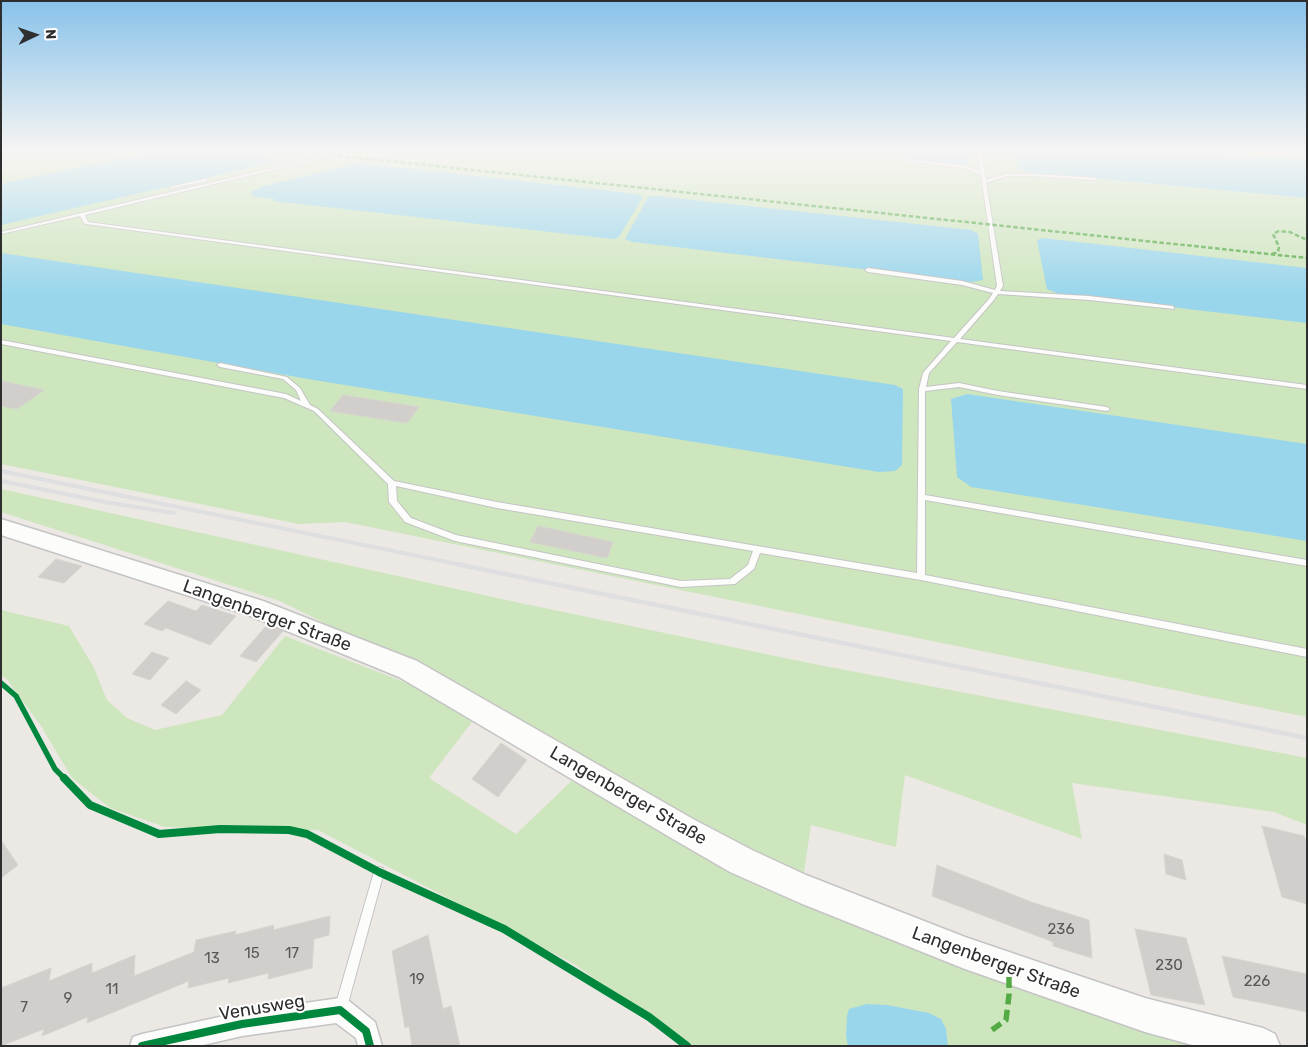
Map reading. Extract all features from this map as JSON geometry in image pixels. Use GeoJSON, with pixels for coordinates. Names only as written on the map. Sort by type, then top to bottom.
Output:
{"type":"FeatureCollection","features":[{"type":"Feature","properties":{"kind":"main road","name":"Langenberger Straße"},"geometry":{"type":"LineString","coordinates":[[1,527],[255,608],[408,669],[683,829],[741,861],[809,892],[965,954],[1136,1012],[1263,1046]]}},
{"type":"Feature","properties":{"kind":"street","name":"Venusweg"},"geometry":{"type":"LineString","coordinates":[[142,1046],[242,1024],[340,1010]]}},
{"type":"Feature","properties":{"kind":"street"},"geometry":{"type":"LineString","coordinates":[[340,1010],[366,1031],[370,1046]]}},
{"type":"Feature","properties":{"kind":"lane"},"geometry":{"type":"LineString","coordinates":[[1,233],[146,199]]}},
{"type":"Feature","properties":{"kind":"lane"},"geometry":{"type":"LineString","coordinates":[[920,577],[922,389],[926,373],[997,292],[1000,286],[987,199]]}},
{"type":"Feature","properties":{"kind":"lane"},"geometry":{"type":"LineString","coordinates":[[82,214],[86,223],[1307,387]]}},
{"type":"Feature","properties":{"kind":"lane"},"geometry":{"type":"LineString","coordinates":[[868,270],[962,283],[997,292],[1089,298],[1172,308]]}},
{"type":"Feature","properties":{"kind":"lane"},"geometry":{"type":"LineString","coordinates":[[3,344],[286,396],[316,410],[392,483],[496,504],[920,577],[1307,653]]}},
{"type":"Feature","properties":{"kind":"lane"},"geometry":{"type":"LineString","coordinates":[[220,365],[285,378],[298,389],[306,405]]}},
{"type":"Feature","properties":{"kind":"lane"},"geometry":{"type":"LineString","coordinates":[[922,389],[959,385],[998,393],[1107,409]]}},
{"type":"Feature","properties":{"kind":"lane"},"geometry":{"type":"LineString","coordinates":[[392,483],[392,502],[408,520],[455,538],[681,584],[732,582],[751,567],[758,549]]}},
{"type":"Feature","properties":{"kind":"lane"},"geometry":{"type":"LineString","coordinates":[[921,497],[1307,563]]}},
{"type":"Feature","properties":{"kind":"lane"},"geometry":{"type":"LineString","coordinates":[[340,1010],[379,872]]}},
{"type":"Feature","properties":{"kind":"green space"},"geometry":{"type":"Polygon","coordinates":[[[1,199],[1307,199],[1307,717],[345,522],[299,524],[1,464],[1,199]]]}},
{"type":"Feature","properties":{"kind":"green space"},"geometry":{"type":"Polygon","coordinates":[[[1,489],[525,604],[814,664],[1307,758],[1307,825],[1274,812],[1072,783],[1082,839],[905,775],[896,847],[811,825],[802,886],[411,666],[280,601],[1,512],[1,489]]]}},
{"type":"Feature","properties":{"kind":"green space"},"geometry":{"type":"Polygon","coordinates":[[[1,610],[69,626],[94,668],[107,700],[127,718],[155,730],[222,715],[285,636],[412,685],[472,722],[429,778],[516,834],[581,772],[683,832],[1251,1046],[684,1046],[576,965],[318,830],[165,827],[110,808],[72,778],[41,726],[6,678],[1,676],[1,610]]]}},
{"type":"Feature","properties":{"kind":"water"},"geometry":{"type":"Polygon","coordinates":[[[1,199],[114,199],[1,225],[1,199]]]}},
{"type":"Feature","properties":{"kind":"water"},"geometry":{"type":"Polygon","coordinates":[[[275,199],[642,199],[619,237],[613,239],[273,201],[275,199]]]}},
{"type":"Feature","properties":{"kind":"water"},"geometry":{"type":"Polygon","coordinates":[[[647,199],[682,199],[971,230],[978,234],[983,280],[972,282],[633,242],[625,239],[647,199]]]}},
{"type":"Feature","properties":{"kind":"water"},"geometry":{"type":"Polygon","coordinates":[[[1043,238],[1307,268],[1307,323],[1059,294],[1047,289],[1037,240],[1043,238]]]}},
{"type":"Feature","properties":{"kind":"water"},"geometry":{"type":"Polygon","coordinates":[[[1,253],[895,385],[903,389],[902,465],[895,471],[879,472],[308,379],[1,324],[1,253]]]}},
{"type":"Feature","properties":{"kind":"water"},"geometry":{"type":"Polygon","coordinates":[[[967,394],[1307,444],[1307,541],[971,487],[957,477],[951,399],[967,394]]]}},
{"type":"Feature","properties":{"kind":"water"},"geometry":{"type":"Polygon","coordinates":[[[867,1004],[887,1005],[929,1013],[941,1019],[946,1029],[948,1046],[848,1046],[846,1036],[849,1009],[867,1004]]]}},
{"type":"Feature","properties":{"kind":"building"},"geometry":{"type":"Polygon","coordinates":[[[1,381],[44,390],[17,409],[1,406],[1,381]]]}},
{"type":"Feature","properties":{"kind":"building"},"geometry":{"type":"Polygon","coordinates":[[[343,395],[419,407],[407,423],[330,411],[343,395]]]}},
{"type":"Feature","properties":{"kind":"building"},"geometry":{"type":"Polygon","coordinates":[[[538,526],[613,542],[607,558],[530,542],[538,526]]]}},
{"type":"Feature","properties":{"kind":"building"},"geometry":{"type":"Polygon","coordinates":[[[56,559],[82,566],[64,583],[38,577],[56,559]]]}},
{"type":"Feature","properties":{"kind":"building"},"geometry":{"type":"Polygon","coordinates":[[[168,601],[196,611],[202,605],[236,616],[210,645],[166,628],[162,631],[144,624],[168,601]]]}},
{"type":"Feature","properties":{"kind":"building"},"geometry":{"type":"Polygon","coordinates":[[[267,625],[283,631],[256,662],[240,656],[267,625]]]}},
{"type":"Feature","properties":{"kind":"building"},"geometry":{"type":"Polygon","coordinates":[[[152,652],[169,658],[150,680],[132,674],[152,652]]]}},
{"type":"Feature","properties":{"kind":"building"},"geometry":{"type":"Polygon","coordinates":[[[186,681],[201,690],[176,714],[161,705],[186,681]]]}},
{"type":"Feature","properties":{"kind":"building"},"geometry":{"type":"Polygon","coordinates":[[[501,743],[527,760],[498,797],[472,779],[501,743]]]}},
{"type":"Feature","properties":{"kind":"building"},"geometry":{"type":"Polygon","coordinates":[[[1262,826],[1304,836],[1307,844],[1307,904],[1282,897],[1262,826]]]}},
{"type":"Feature","properties":{"kind":"building"},"geometry":{"type":"Polygon","coordinates":[[[1,840],[18,865],[1,878],[1,840]]]}},
{"type":"Feature","properties":{"kind":"building"},"geometry":{"type":"Polygon","coordinates":[[[1164,854],[1182,860],[1186,880],[1166,874],[1164,854]]]}},
{"type":"Feature","properties":{"kind":"building"},"geometry":{"type":"Polygon","coordinates":[[[937,865],[1034,903],[1089,920],[1092,958],[1053,946],[1053,942],[932,896],[937,865]]]}},
{"type":"Feature","properties":{"kind":"building"},"geometry":{"type":"Polygon","coordinates":[[[330,916],[329,935],[314,939],[312,968],[268,979],[269,973],[228,983],[229,978],[188,988],[189,981],[87,1023],[88,1017],[42,1036],[44,1029],[1,1046],[1,988],[51,968],[49,981],[92,963],[92,973],[135,955],[134,976],[194,952],[196,940],[236,931],[235,935],[274,925],[273,930],[330,916]]]}},
{"type":"Feature","properties":{"kind":"building"},"geometry":{"type":"Polygon","coordinates":[[[1135,929],[1186,938],[1205,1005],[1151,995],[1135,929]]]}},
{"type":"Feature","properties":{"kind":"building"},"geometry":{"type":"Polygon","coordinates":[[[428,935],[443,1009],[451,1006],[460,1046],[412,1046],[409,1026],[405,1028],[392,951],[428,935]]]}},
{"type":"Feature","properties":{"kind":"building"},"geometry":{"type":"Polygon","coordinates":[[[1222,956],[1307,974],[1307,1012],[1233,997],[1222,956]]]}},
{"type":"Feature","properties":{"kind":"railway"},"geometry":{"type":"LineString","coordinates":[[1,471],[462,565]]}},
{"type":"Feature","properties":{"kind":"railway"},"geometry":{"type":"LineString","coordinates":[[1,481],[105,502],[174,513]]}},
{"type":"Feature","properties":{"kind":"railway"},"geometry":{"type":"LineString","coordinates":[[456,564],[1307,738]]}},
{"type":"Feature","properties":{"kind":"marked path"},"geometry":{"type":"LineString","coordinates":[[754,199],[1307,258]]}},
{"type":"Feature","properties":{"kind":"marked path"},"geometry":{"type":"LineString","coordinates":[[1272,254],[1278,252],[1279,247],[1273,234],[1279,231],[1290,232],[1307,240]]}},
{"type":"Feature","properties":{"kind":"marked path"},"geometry":{"type":"LineString","coordinates":[[992,1030],[1006,1020],[1009,995],[1009,969]]}},
{"type":"Feature","properties":{"kind":"cycle path"},"geometry":{"type":"LineString","coordinates":[[1,683],[16,696],[55,769],[90,805],[159,834],[220,829],[289,830],[307,834],[379,872],[504,929],[649,1017],[687,1046]]}},
{"type":"Feature","properties":{"kind":"cycle path"},"geometry":{"type":"LineString","coordinates":[[142,1046],[242,1024],[340,1010],[366,1031],[370,1046]]}}]}
